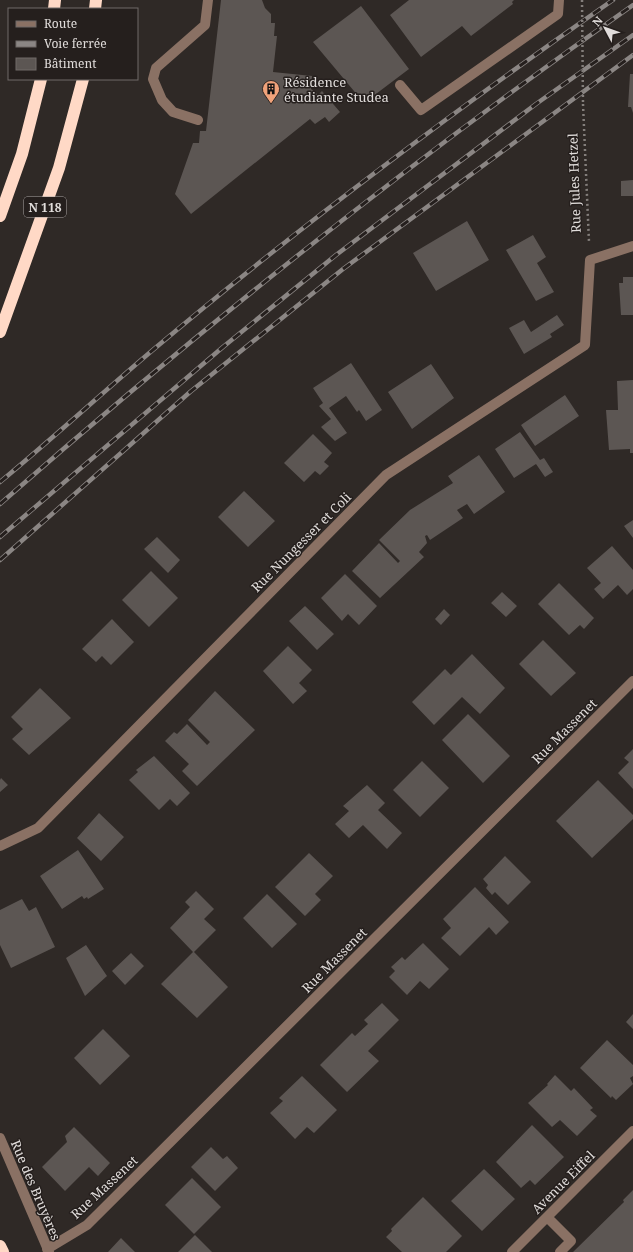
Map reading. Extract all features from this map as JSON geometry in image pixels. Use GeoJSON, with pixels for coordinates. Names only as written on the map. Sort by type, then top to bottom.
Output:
{"type":"FeatureCollection","features":[{"type":"Feature","properties":{"kind":"highway","name":"N 118"},"geometry":{"type":"LineString","coordinates":[[0,216],[22,154],[41,80]]}},
{"type":"Feature","properties":{"kind":"highway","name":"N 118"},"geometry":{"type":"LineString","coordinates":[[0,332],[59,168],[83,80]]}},
{"type":"Feature","properties":{"kind":"highway"},"geometry":{"type":"LineString","coordinates":[[0,1246],[3,1252]]}},
{"type":"Feature","properties":{"kind":"street"},"geometry":{"type":"LineString","coordinates":[[198,120],[173,112],[162,100],[153,79],[156,68],[205,26],[208,0]]}},
{"type":"Feature","properties":{"kind":"street"},"geometry":{"type":"LineString","coordinates":[[400,85],[421,110],[558,14],[559,0]]}},
{"type":"Feature","properties":{"kind":"street"},"geometry":{"type":"LineString","coordinates":[[590,260],[633,246]]}},
{"type":"Feature","properties":{"kind":"street","name":"Rue Nungesser et Coli"},"geometry":{"type":"LineString","coordinates":[[0,846],[38,828],[386,475],[585,345],[590,260]]}},
{"type":"Feature","properties":{"kind":"street","name":"Rue Massenet"},"geometry":{"type":"LineString","coordinates":[[48,1251],[87,1225],[633,681]]}},
{"type":"Feature","properties":{"kind":"street","name":"Avenue Eiffel"},"geometry":{"type":"LineString","coordinates":[[512,1252],[633,1131]]}},
{"type":"Feature","properties":{"kind":"street","name":"Rue des Bruyères"},"geometry":{"type":"LineString","coordinates":[[0,1138],[48,1251]]}},
{"type":"Feature","properties":{"kind":"street"},"geometry":{"type":"LineString","coordinates":[[547,1217],[571,1241],[560,1252]]}},
{"type":"Feature","properties":{"kind":"path","name":"Rue Jules Hetzel"},"geometry":{"type":"LineString","coordinates":[[582,0],[583,104],[590,260]]}},
{"type":"Feature","properties":{"kind":"building","name":"Résidence étudiante Studea"},"geometry":{"type":"Polygon","coordinates":[[[221,0],[262,0],[265,8],[271,14],[271,23],[275,23],[274,36],[277,36],[273,72],[312,76],[311,89],[318,95],[322,91],[340,112],[329,122],[325,117],[315,124],[310,119],[191,214],[175,194],[193,143],[199,143],[200,131],[206,131],[221,0]]]}},
{"type":"Feature","properties":{"kind":"building"},"geometry":{"type":"Polygon","coordinates":[[[409,0],[514,0],[512,2],[513,4],[471,36],[462,26],[421,57],[390,15],[409,0]]]}},
{"type":"Feature","properties":{"kind":"building"},"geometry":{"type":"Polygon","coordinates":[[[361,6],[409,69],[364,103],[313,42],[361,6]]]}},
{"type":"Feature","properties":{"kind":"building"},"geometry":{"type":"Polygon","coordinates":[[[630,74],[633,74],[633,113],[631,107],[628,107],[630,74]]]}},
{"type":"Feature","properties":{"kind":"building"},"geometry":{"type":"Polygon","coordinates":[[[633,180],[633,196],[621,196],[621,181],[633,180]]]}},
{"type":"Feature","properties":{"kind":"building"},"geometry":{"type":"Polygon","coordinates":[[[467,221],[489,260],[436,291],[413,253],[467,221]]]}},
{"type":"Feature","properties":{"kind":"building"},"geometry":{"type":"Polygon","coordinates":[[[533,235],[546,257],[537,263],[554,292],[536,301],[506,250],[533,235]]]}},
{"type":"Feature","properties":{"kind":"building"},"geometry":{"type":"Polygon","coordinates":[[[623,277],[633,277],[633,315],[621,315],[619,283],[623,283],[623,277]]]}},
{"type":"Feature","properties":{"kind":"building"},"geometry":{"type":"Polygon","coordinates":[[[557,315],[564,325],[550,334],[552,337],[524,354],[509,328],[524,320],[531,332],[557,315]]]}},
{"type":"Feature","properties":{"kind":"building"},"geometry":{"type":"Polygon","coordinates":[[[351,363],[382,410],[366,421],[359,410],[357,412],[346,396],[329,408],[347,433],[335,441],[321,427],[331,419],[319,406],[323,403],[313,388],[351,363]]]}},
{"type":"Feature","properties":{"kind":"building"},"geometry":{"type":"Polygon","coordinates":[[[431,364],[454,398],[412,429],[388,392],[431,364]]]}},
{"type":"Feature","properties":{"kind":"building"},"geometry":{"type":"Polygon","coordinates":[[[633,380],[633,453],[630,453],[630,449],[609,450],[606,410],[618,410],[617,381],[633,380]]]}},
{"type":"Feature","properties":{"kind":"building"},"geometry":{"type":"Polygon","coordinates":[[[565,395],[579,416],[535,446],[521,425],[565,395]]]}},
{"type":"Feature","properties":{"kind":"building"},"geometry":{"type":"Polygon","coordinates":[[[520,432],[540,460],[544,458],[553,472],[545,477],[536,464],[514,478],[495,449],[520,432]]]}},
{"type":"Feature","properties":{"kind":"building"},"geometry":{"type":"Polygon","coordinates":[[[313,434],[332,453],[324,462],[329,466],[320,475],[315,471],[304,482],[284,463],[313,434]]]}},
{"type":"Feature","properties":{"kind":"building"},"geometry":{"type":"Polygon","coordinates":[[[479,455],[505,492],[474,514],[467,504],[457,510],[463,518],[430,540],[427,535],[425,536],[427,543],[419,552],[424,557],[380,598],[352,571],[379,543],[398,563],[400,561],[379,540],[410,510],[453,483],[448,476],[479,455]]]}},
{"type":"Feature","properties":{"kind":"building"},"geometry":{"type":"Polygon","coordinates":[[[244,491],[275,521],[248,547],[218,517],[244,491]]]}},
{"type":"Feature","properties":{"kind":"building"},"geometry":{"type":"Polygon","coordinates":[[[633,520],[633,538],[624,526],[633,520]]]}},
{"type":"Feature","properties":{"kind":"building"},"geometry":{"type":"Polygon","coordinates":[[[157,537],[180,560],[168,573],[144,549],[157,537]]]}},
{"type":"Feature","properties":{"kind":"building"},"geometry":{"type":"Polygon","coordinates":[[[612,546],[633,570],[633,589],[627,595],[618,585],[603,599],[594,589],[601,583],[587,568],[612,546]]]}},
{"type":"Feature","properties":{"kind":"building"},"geometry":{"type":"Polygon","coordinates":[[[151,571],[178,598],[149,627],[122,600],[151,571]]]}},
{"type":"Feature","properties":{"kind":"building"},"geometry":{"type":"Polygon","coordinates":[[[345,574],[377,606],[359,625],[348,614],[342,621],[321,598],[345,574]]]}},
{"type":"Feature","properties":{"kind":"building"},"geometry":{"type":"Polygon","coordinates":[[[559,583],[594,618],[584,629],[580,625],[569,635],[538,604],[559,583]]]}},
{"type":"Feature","properties":{"kind":"building"},"geometry":{"type":"Polygon","coordinates":[[[502,592],[517,606],[506,617],[491,603],[502,592]]]}},
{"type":"Feature","properties":{"kind":"building"},"geometry":{"type":"Polygon","coordinates":[[[305,606],[334,634],[317,650],[289,621],[305,606]]]}},
{"type":"Feature","properties":{"kind":"building"},"geometry":{"type":"Polygon","coordinates":[[[444,609],[450,615],[441,625],[435,619],[444,609]]]}},
{"type":"Feature","properties":{"kind":"building"},"geometry":{"type":"Polygon","coordinates":[[[112,619],[134,642],[111,665],[102,656],[96,662],[82,649],[112,619]]]}},
{"type":"Feature","properties":{"kind":"building"},"geometry":{"type":"Polygon","coordinates":[[[543,640],[576,673],[551,696],[519,664],[543,640]]]}},
{"type":"Feature","properties":{"kind":"building"},"geometry":{"type":"Polygon","coordinates":[[[288,646],[312,670],[299,683],[307,691],[293,704],[263,671],[288,646]]]}},
{"type":"Feature","properties":{"kind":"building"},"geometry":{"type":"Polygon","coordinates":[[[472,654],[505,688],[480,714],[462,697],[434,725],[412,702],[445,669],[451,675],[472,654]]]}},
{"type":"Feature","properties":{"kind":"building"},"geometry":{"type":"Polygon","coordinates":[[[40,688],[71,718],[29,755],[12,739],[23,729],[11,717],[40,688]]]}},
{"type":"Feature","properties":{"kind":"building"},"geometry":{"type":"Polygon","coordinates":[[[215,691],[255,730],[197,786],[182,771],[189,764],[165,741],[174,732],[177,734],[187,724],[207,745],[210,742],[188,720],[215,691]]]}},
{"type":"Feature","properties":{"kind":"building"},"geometry":{"type":"Polygon","coordinates":[[[468,714],[510,756],[483,783],[442,740],[468,714]]]}},
{"type":"Feature","properties":{"kind":"building"},"geometry":{"type":"Polygon","coordinates":[[[633,749],[633,789],[618,773],[629,762],[624,758],[633,749]]]}},
{"type":"Feature","properties":{"kind":"building"},"geometry":{"type":"Polygon","coordinates":[[[154,756],[190,793],[177,806],[170,799],[159,810],[129,780],[138,772],[136,770],[154,756]]]}},
{"type":"Feature","properties":{"kind":"building"},"geometry":{"type":"Polygon","coordinates":[[[422,761],[449,788],[420,817],[393,790],[422,761]]]}},
{"type":"Feature","properties":{"kind":"building"},"geometry":{"type":"Polygon","coordinates":[[[1,778],[8,785],[0,792],[0,780],[1,778]]]}},
{"type":"Feature","properties":{"kind":"building"},"geometry":{"type":"Polygon","coordinates":[[[598,780],[633,815],[633,819],[592,858],[556,821],[598,780]]]}},
{"type":"Feature","properties":{"kind":"building"},"geometry":{"type":"Polygon","coordinates":[[[367,785],[385,803],[378,810],[402,833],[387,849],[363,825],[349,838],[335,824],[349,811],[343,806],[367,785]]]}},
{"type":"Feature","properties":{"kind":"building"},"geometry":{"type":"Polygon","coordinates":[[[99,813],[124,837],[101,861],[77,838],[99,813]]]}},
{"type":"Feature","properties":{"kind":"building"},"geometry":{"type":"Polygon","coordinates":[[[78,850],[104,889],[88,899],[87,897],[84,899],[82,896],[62,909],[40,876],[78,850]]]}},
{"type":"Feature","properties":{"kind":"building"},"geometry":{"type":"Polygon","coordinates":[[[309,853],[333,876],[315,894],[321,900],[305,916],[275,887],[309,853]]]}},
{"type":"Feature","properties":{"kind":"building"},"geometry":{"type":"Polygon","coordinates":[[[505,856],[531,882],[508,905],[495,892],[492,895],[486,888],[488,885],[483,879],[505,856]]]}},
{"type":"Feature","properties":{"kind":"building"},"geometry":{"type":"Polygon","coordinates":[[[475,887],[509,922],[496,935],[489,927],[460,956],[441,938],[451,928],[443,919],[475,887]]]}},
{"type":"Feature","properties":{"kind":"building"},"geometry":{"type":"Polygon","coordinates":[[[196,891],[214,909],[204,919],[216,930],[194,952],[228,987],[197,1018],[161,984],[193,952],[170,928],[190,907],[185,902],[196,891]]]}},
{"type":"Feature","properties":{"kind":"building"},"geometry":{"type":"Polygon","coordinates":[[[267,894],[297,924],[272,948],[243,918],[267,894]]]}},
{"type":"Feature","properties":{"kind":"building"},"geometry":{"type":"Polygon","coordinates":[[[22,899],[29,911],[36,907],[55,947],[11,968],[0,945],[0,910],[22,899]]]}},
{"type":"Feature","properties":{"kind":"building"},"geometry":{"type":"Polygon","coordinates":[[[423,943],[449,969],[429,989],[420,981],[407,995],[389,977],[395,971],[391,967],[402,957],[405,960],[423,943]]]}},
{"type":"Feature","properties":{"kind":"building"},"geometry":{"type":"Polygon","coordinates":[[[86,945],[107,976],[85,996],[66,958],[86,945]]]}},
{"type":"Feature","properties":{"kind":"building"},"geometry":{"type":"Polygon","coordinates":[[[131,953],[144,966],[125,985],[112,971],[131,953]]]}},
{"type":"Feature","properties":{"kind":"building"},"geometry":{"type":"Polygon","coordinates":[[[382,1003],[399,1020],[368,1051],[379,1061],[347,1092],[320,1065],[352,1033],[355,1036],[368,1024],[364,1020],[382,1003]]]}},
{"type":"Feature","properties":{"kind":"building"},"geometry":{"type":"Polygon","coordinates":[[[633,1014],[633,1029],[626,1022],[633,1014]]]}},
{"type":"Feature","properties":{"kind":"building"},"geometry":{"type":"Polygon","coordinates":[[[103,1029],[130,1056],[100,1085],[74,1058],[103,1029]]]}},
{"type":"Feature","properties":{"kind":"building"},"geometry":{"type":"Polygon","coordinates":[[[607,1040],[633,1065],[633,1076],[630,1078],[633,1084],[616,1100],[612,1096],[611,1098],[580,1068],[607,1040]]]}},
{"type":"Feature","properties":{"kind":"building"},"geometry":{"type":"Polygon","coordinates":[[[555,1075],[571,1091],[574,1088],[593,1108],[590,1110],[597,1116],[577,1136],[560,1120],[552,1127],[528,1103],[548,1085],[547,1084],[555,1075]]]}},
{"type":"Feature","properties":{"kind":"building"},"geometry":{"type":"Polygon","coordinates":[[[302,1076],[337,1110],[314,1133],[307,1127],[295,1139],[270,1113],[283,1101],[279,1098],[302,1076]]]}},
{"type":"Feature","properties":{"kind":"building"},"geometry":{"type":"Polygon","coordinates":[[[532,1125],[564,1157],[535,1185],[530,1180],[521,1188],[496,1162],[532,1125]]]}},
{"type":"Feature","properties":{"kind":"building"},"geometry":{"type":"Polygon","coordinates":[[[74,1127],[110,1163],[98,1176],[89,1167],[65,1191],[42,1167],[67,1142],[65,1136],[74,1127]]]}},
{"type":"Feature","properties":{"kind":"building"},"geometry":{"type":"Polygon","coordinates":[[[211,1147],[223,1159],[227,1156],[238,1168],[215,1191],[191,1167],[211,1147]]]}},
{"type":"Feature","properties":{"kind":"building"},"geometry":{"type":"Polygon","coordinates":[[[484,1169],[515,1199],[482,1231],[451,1201],[484,1169]]]}},
{"type":"Feature","properties":{"kind":"building"},"geometry":{"type":"Polygon","coordinates":[[[192,1178],[221,1207],[194,1234],[165,1205],[192,1178]]]}},
{"type":"Feature","properties":{"kind":"building"},"geometry":{"type":"Polygon","coordinates":[[[633,1190],[633,1252],[573,1252],[624,1202],[623,1200],[633,1190]]]}},
{"type":"Feature","properties":{"kind":"building"},"geometry":{"type":"Polygon","coordinates":[[[423,1197],[462,1236],[446,1252],[402,1252],[386,1237],[392,1231],[391,1229],[423,1197]]]}},
{"type":"Feature","properties":{"kind":"building"},"geometry":{"type":"Polygon","coordinates":[[[195,1235],[212,1252],[178,1252],[195,1235]]]}},
{"type":"Feature","properties":{"kind":"building"},"geometry":{"type":"Polygon","coordinates":[[[121,1238],[135,1252],[108,1252],[121,1238]]]}},
{"type":"Feature","properties":{"kind":"railway"},"geometry":{"type":"LineString","coordinates":[[0,482],[209,303],[322,213],[437,126],[613,0]]}},
{"type":"Feature","properties":{"kind":"railway"},"geometry":{"type":"LineString","coordinates":[[0,504],[153,373],[310,246],[470,123],[633,5]]}},
{"type":"Feature","properties":{"kind":"railway"},"geometry":{"type":"LineString","coordinates":[[0,537],[223,347],[336,255],[536,104],[633,35]]}},
{"type":"Feature","properties":{"kind":"railway"},"geometry":{"type":"LineString","coordinates":[[0,560],[190,392],[343,269],[633,55]]}},
{"type":"Feature","properties":{"kind":"place","name":"Résidence étudiante Studea"},"geometry":{"type":"Point","coordinates":[271,104]}}]}
